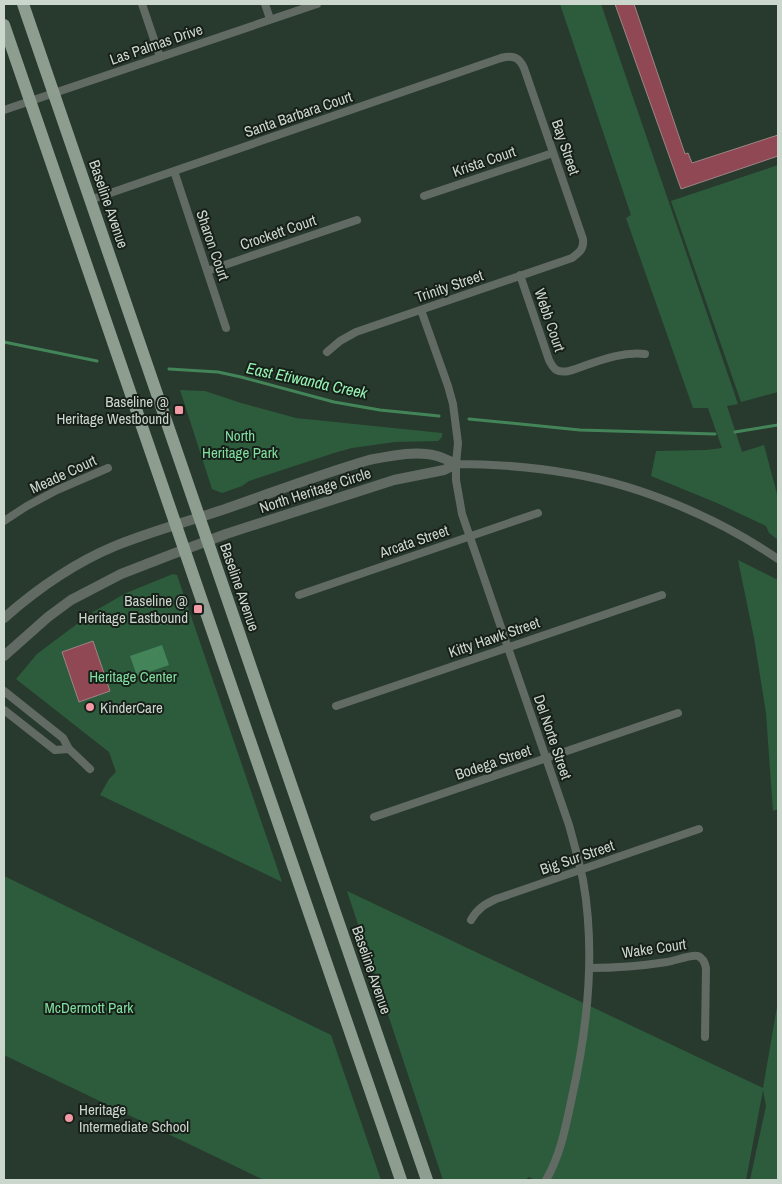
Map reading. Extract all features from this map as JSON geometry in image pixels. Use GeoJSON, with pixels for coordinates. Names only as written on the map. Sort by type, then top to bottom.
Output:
{"type":"FeatureCollection","features":[{"type":"Feature","properties":{"kind":"main road","name":"Baseline Avenue"},"geometry":{"type":"LineString","coordinates":[[23,4],[427,1180]]}},
{"type":"Feature","properties":{"kind":"main road"},"geometry":{"type":"LineString","coordinates":[[4,25],[401,1180]]}},
{"type":"Feature","properties":{"kind":"street"},"geometry":{"type":"LineString","coordinates":[[142,4],[160,57]]}},
{"type":"Feature","properties":{"kind":"street"},"geometry":{"type":"LineString","coordinates":[[265,4],[270,20]]}},
{"type":"Feature","properties":{"kind":"street","name":"Las Palmas Drive"},"geometry":{"type":"LineString","coordinates":[[4,110],[317,4]]}},
{"type":"Feature","properties":{"kind":"street","name":"Santa Barbara Court"},"geometry":{"type":"LineString","coordinates":[[90,200],[501,58],[508,56],[516,57]]}},
{"type":"Feature","properties":{"kind":"street","name":"Bay Street"},"geometry":{"type":"LineString","coordinates":[[516,57],[522,62],[583,239],[582,250]]}},
{"type":"Feature","properties":{"kind":"street","name":"Krista Court"},"geometry":{"type":"LineString","coordinates":[[424,196],[553,152]]}},
{"type":"Feature","properties":{"kind":"street","name":"Sharon Court"},"geometry":{"type":"LineString","coordinates":[[174,171],[226,328]]}},
{"type":"Feature","properties":{"kind":"street","name":"Crockett Court"},"geometry":{"type":"LineString","coordinates":[[207,271],[357,220]]}},
{"type":"Feature","properties":{"kind":"street","name":"Trinity Street"},"geometry":{"type":"LineString","coordinates":[[326,352],[356,332],[572,258],[582,250]]}},
{"type":"Feature","properties":{"kind":"street","name":"Webb Court"},"geometry":{"type":"LineString","coordinates":[[520,276],[549,360],[556,370],[562,372],[569,371],[624,354],[646,354]]}},
{"type":"Feature","properties":{"kind":"street","name":"Del Norte Street"},"geometry":{"type":"LineString","coordinates":[[422,310],[453,404],[458,443],[456,480],[469,536],[568,825],[580,870],[588,916],[590,968],[588,1010],[578,1071],[562,1143],[546,1180]]}},
{"type":"Feature","properties":{"kind":"street","name":"North Heritage Circle"},"geometry":{"type":"LineString","coordinates":[[4,618],[46,584],[115,546],[369,460],[396,455],[430,454],[456,464],[526,467],[573,474],[621,485],[685,508],[720,525],[778,559]]}},
{"type":"Feature","properties":{"kind":"street","name":"North Heritage Circle"},"geometry":{"type":"LineString","coordinates":[[4,656],[48,617],[71,600],[121,574],[208,541],[369,488],[406,477],[444,470],[456,464]]}},
{"type":"Feature","properties":{"kind":"street","name":"Meade Court"},"geometry":{"type":"LineString","coordinates":[[4,522],[27,506],[57,490],[108,468]]}},
{"type":"Feature","properties":{"kind":"street","name":"Arcata Street"},"geometry":{"type":"LineString","coordinates":[[299,596],[538,513]]}},
{"type":"Feature","properties":{"kind":"street","name":"Kitty Hawk Street"},"geometry":{"type":"LineString","coordinates":[[336,706],[662,595]]}},
{"type":"Feature","properties":{"kind":"street"},"geometry":{"type":"LineString","coordinates":[[4,690],[63,738],[69,749],[90,769]]}},
{"type":"Feature","properties":{"kind":"street"},"geometry":{"type":"LineString","coordinates":[[4,710],[55,750],[69,749]]}},
{"type":"Feature","properties":{"kind":"street","name":"Bodega Street"},"geometry":{"type":"LineString","coordinates":[[374,817],[678,712]]}},
{"type":"Feature","properties":{"kind":"street","name":"Big Sur Street"},"geometry":{"type":"LineString","coordinates":[[471,920],[479,908],[488,903],[699,829]]}},
{"type":"Feature","properties":{"kind":"street","name":"Wake Court"},"geometry":{"type":"LineString","coordinates":[[590,968],[646,965],[690,956],[699,957],[703,960],[706,968],[705,1037]]}},
{"type":"Feature","properties":{"kind":"green space"},"geometry":{"type":"Polygon","coordinates":[[[560,4],[601,4],[738,404],[727,406],[742,452],[764,445],[778,498],[778,540],[769,533],[766,526],[717,503],[651,476],[656,451],[722,448],[708,408],[693,408],[626,218],[631,215],[560,4]]]}},
{"type":"Feature","properties":{"kind":"green space"},"geometry":{"type":"Polygon","coordinates":[[[778,165],[778,392],[741,402],[671,201],[778,165]]]}},
{"type":"Feature","properties":{"kind":"green space","name":"North Heritage Park"},"geometry":{"type":"Polygon","coordinates":[[[180,390],[205,391],[296,418],[442,433],[442,437],[438,441],[395,442],[352,448],[249,481],[242,486],[222,493],[212,489],[180,390]]]}},
{"type":"Feature","properties":{"kind":"green space"},"geometry":{"type":"Polygon","coordinates":[[[738,560],[778,580],[778,809],[773,811],[766,713],[754,638],[738,560]]]}},
{"type":"Feature","properties":{"kind":"green space","name":"Heritage Center"},"geometry":{"type":"Polygon","coordinates":[[[173,574],[177,575],[282,882],[100,795],[109,779],[116,772],[109,752],[16,679],[37,654],[93,612],[126,593],[173,574]]]}},
{"type":"Feature","properties":{"kind":"green space","name":"McDermott Park"},"geometry":{"type":"Polygon","coordinates":[[[4,876],[331,1035],[381,1180],[264,1180],[4,1055],[4,876]]]}},
{"type":"Feature","properties":{"kind":"green space"},"geometry":{"type":"Polygon","coordinates":[[[347,891],[763,1088],[777,1007],[778,975],[778,1180],[750,1180],[766,1106],[763,1090],[746,1180],[535,1180],[529,1177],[525,1180],[443,1180],[347,891]]]}},
{"type":"Feature","properties":{"kind":"shaded area"},"geometry":{"type":"Polygon","coordinates":[[[162,645],[169,665],[137,676],[130,656],[162,645]]]}},
{"type":"Feature","properties":{"kind":"building"},"geometry":{"type":"Polygon","coordinates":[[[615,4],[634,4],[685,154],[688,153],[692,163],[778,135],[778,156],[681,189],[615,4]]]}},
{"type":"Feature","properties":{"kind":"building"},"geometry":{"type":"Polygon","coordinates":[[[93,641],[110,691],[79,702],[62,652],[93,641]]]}},
{"type":"Feature","properties":{"kind":"waterway","name":"East Etiwanda Creek"},"geometry":{"type":"LineString","coordinates":[[4,342],[97,361]]}},
{"type":"Feature","properties":{"kind":"waterway","name":"East Etiwanda Creek"},"geometry":{"type":"LineString","coordinates":[[169,369],[218,372],[334,402],[380,410],[439,416]]}},
{"type":"Feature","properties":{"kind":"waterway","name":"East Etiwanda Creek"},"geometry":{"type":"LineString","coordinates":[[469,419],[580,430],[715,434]]}},
{"type":"Feature","properties":{"kind":"waterway","name":"East Etiwanda Creek"},"geometry":{"type":"LineString","coordinates":[[735,432],[778,425]]}},
{"type":"Feature","properties":{"kind":"place","name":"Baseline @ Heritage Westbound"},"geometry":{"type":"Point","coordinates":[179,410]}},
{"type":"Feature","properties":{"kind":"place","name":"Baseline @ Heritage Eastbound"},"geometry":{"type":"Point","coordinates":[198,609]}},
{"type":"Feature","properties":{"kind":"place","name":"KinderCare"},"geometry":{"type":"Point","coordinates":[90,707]}},
{"type":"Feature","properties":{"kind":"place","name":"Heritage Intermediate School"},"geometry":{"type":"Point","coordinates":[69,1118]}}]}
